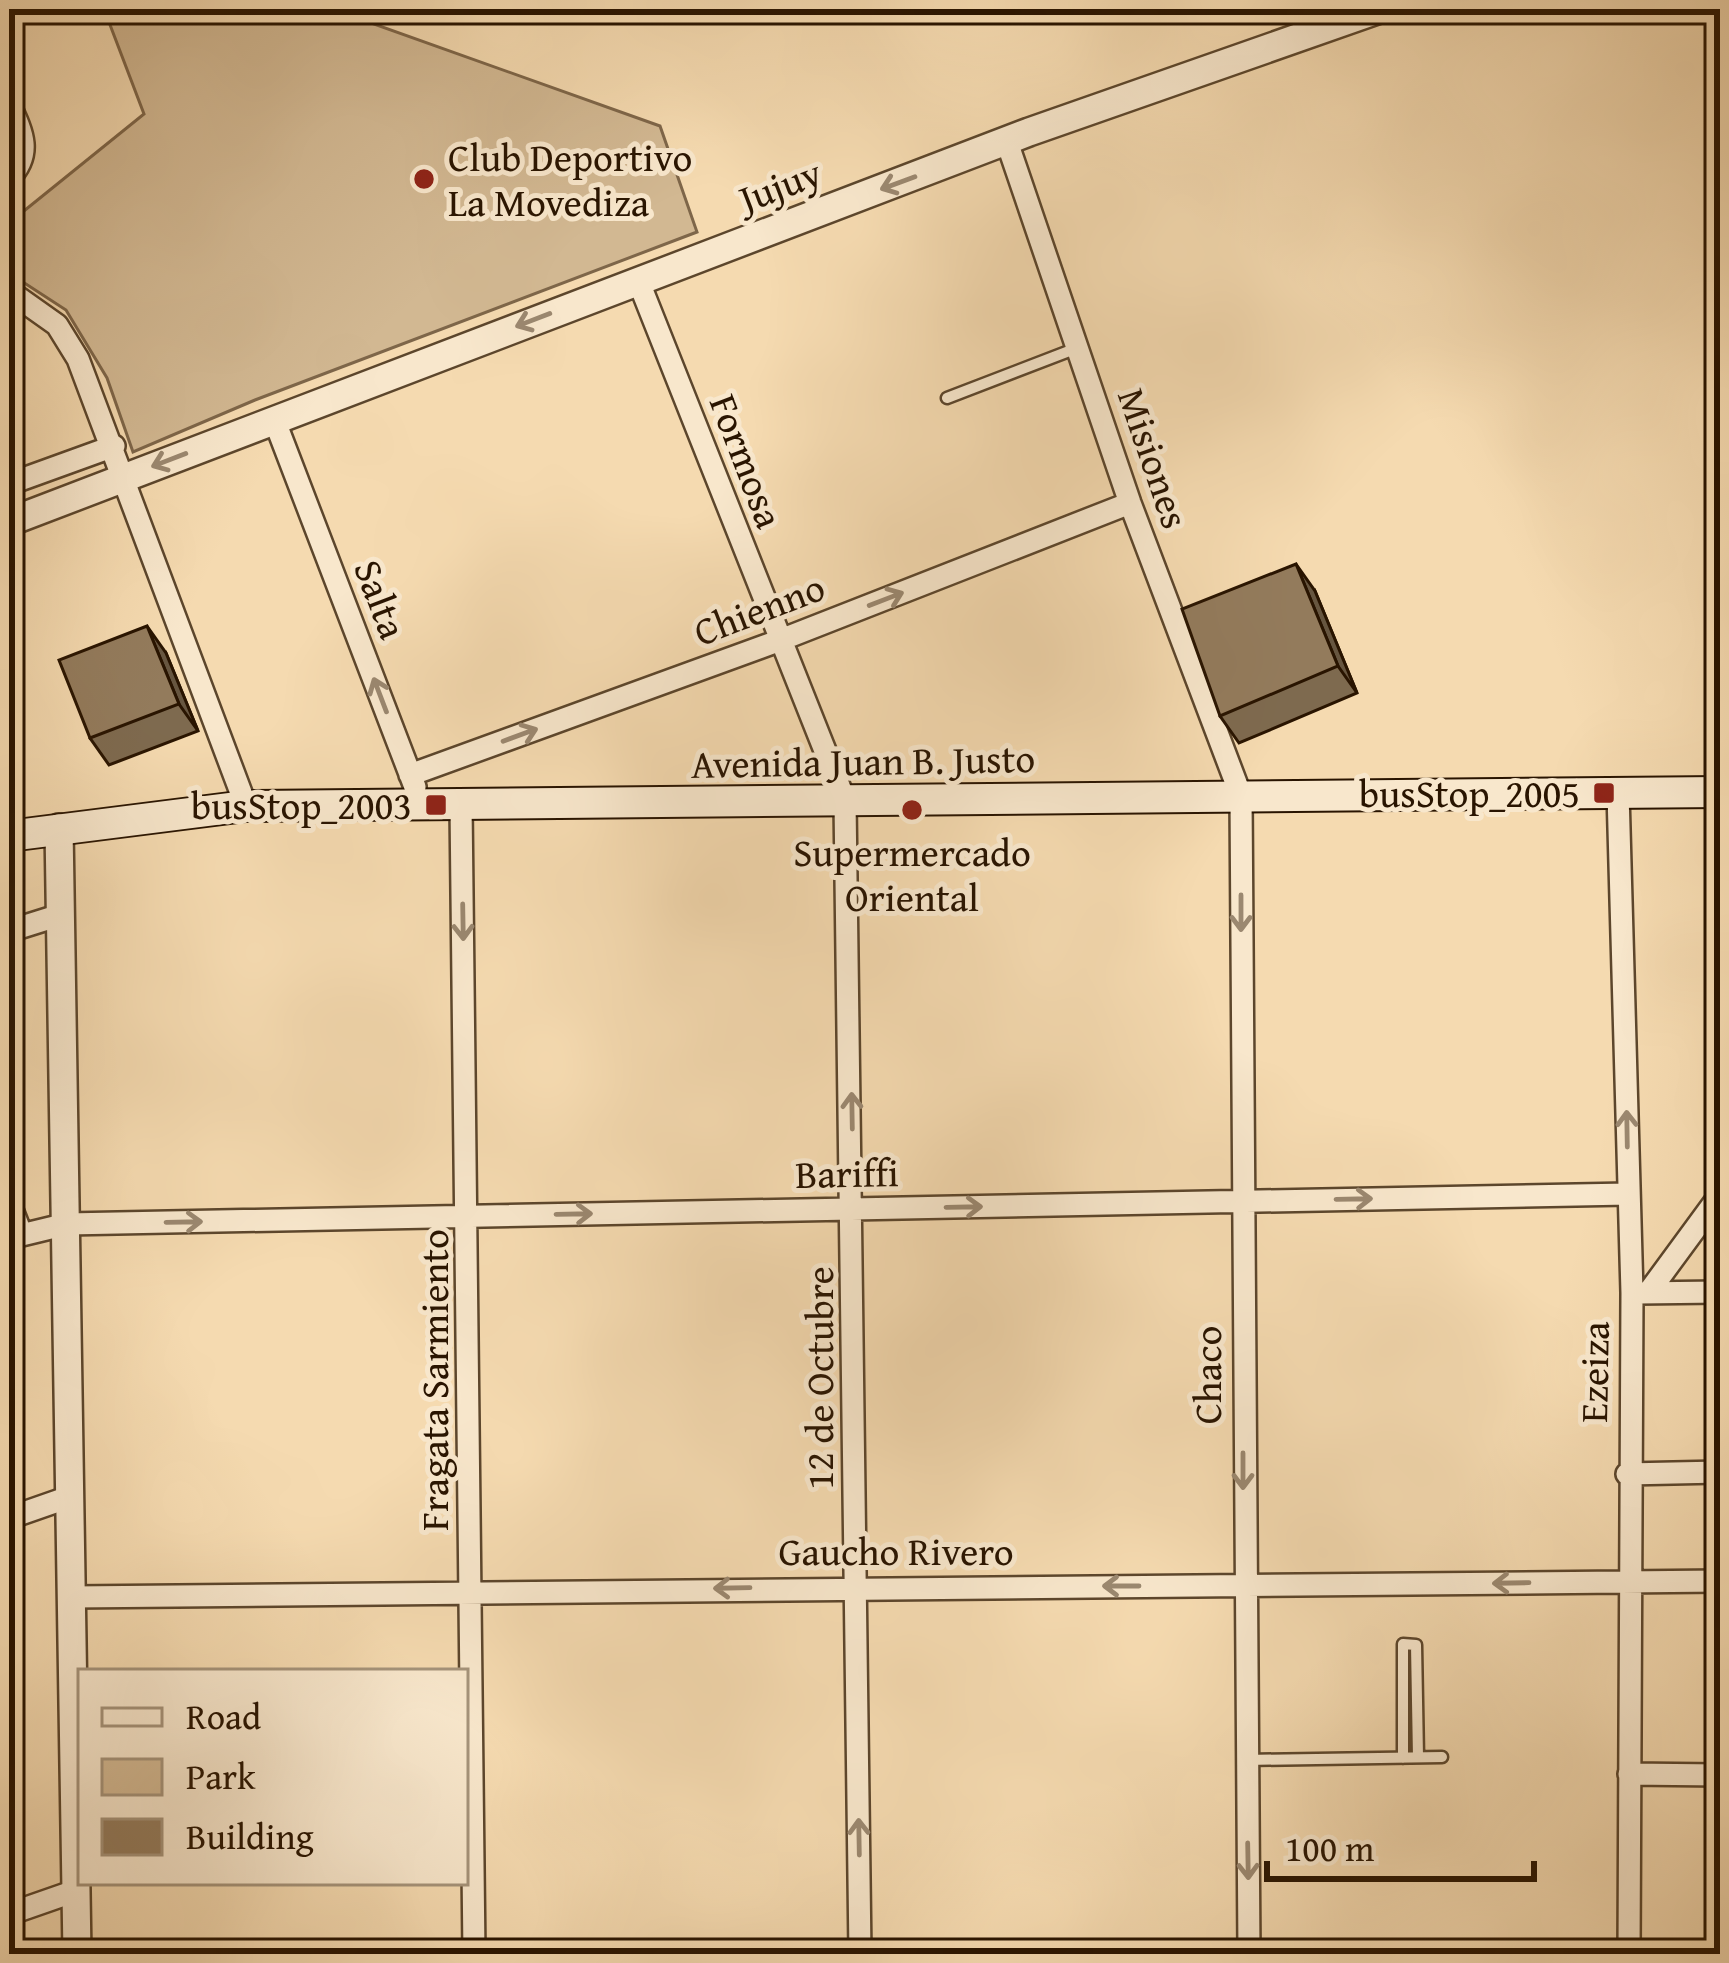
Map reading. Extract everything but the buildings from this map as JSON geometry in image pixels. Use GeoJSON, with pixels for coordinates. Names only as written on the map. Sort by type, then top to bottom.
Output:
{"type":"FeatureCollection","features":[{"type":"Feature","properties":{"kind":"main road","name":"Avenida Juan B. Justo"},"geometry":{"type":"LineString","coordinates":[[9,836],[246,806],[1720,792]]}},
{"type":"Feature","properties":{"kind":"street","name":"Jujuy"},"geometry":{"type":"LineString","coordinates":[[9,522],[638,280],[1380,9]]}},
{"type":"Feature","properties":{"kind":"street"},"geometry":{"type":"LineString","coordinates":[[9,104],[24,135],[24,157],[9,178]]}},
{"type":"Feature","properties":{"kind":"street","name":"Misiones"},"geometry":{"type":"LineString","coordinates":[[1007,142],[1130,503],[1241,796]]}},
{"type":"Feature","properties":{"kind":"street","name":"Formosa"},"geometry":{"type":"LineString","coordinates":[[638,280],[845,801]]}},
{"type":"Feature","properties":{"kind":"street"},"geometry":{"type":"LineString","coordinates":[[10,292],[57,325],[78,359],[246,806]]}},
{"type":"Feature","properties":{"kind":"street","name":"Salta"},"geometry":{"type":"LineString","coordinates":[[274,419],[421,805]]}},
{"type":"Feature","properties":{"kind":"street"},"geometry":{"type":"LineString","coordinates":[[9,484],[114,446]]}},
{"type":"Feature","properties":{"kind":"street","name":"Chienno"},"geometry":{"type":"LineString","coordinates":[[410,775],[778,641],[1130,503]]}},
{"type":"Feature","properties":{"kind":"street","name":"Ezeiza"},"geometry":{"type":"LineString","coordinates":[[1618,793],[1628,1194],[1640,1293],[1627,1474],[1629,1954]]}},
{"type":"Feature","properties":{"kind":"street","name":"Chaco"},"geometry":{"type":"LineString","coordinates":[[1241,796],[1249,1954]]}},
{"type":"Feature","properties":{"kind":"street","name":"12 de Octubre"},"geometry":{"type":"LineString","coordinates":[[845,801],[854,1209],[860,1954]]}},
{"type":"Feature","properties":{"kind":"street","name":"Fragata Sarmiento"},"geometry":{"type":"LineString","coordinates":[[461,805],[474,1954]]}},
{"type":"Feature","properties":{"kind":"street"},"geometry":{"type":"LineString","coordinates":[[59,828],[77,1954]]}},
{"type":"Feature","properties":{"kind":"street"},"geometry":{"type":"LineString","coordinates":[[9,931],[60,915]]}},
{"type":"Feature","properties":{"kind":"street","name":"Bariffi"},"geometry":{"type":"LineString","coordinates":[[15,1235],[67,1224],[1628,1194]]}},
{"type":"Feature","properties":{"kind":"street"},"geometry":{"type":"LineString","coordinates":[[1640,1293],[1720,1195]]}},
{"type":"Feature","properties":{"kind":"street"},"geometry":{"type":"LineString","coordinates":[[9,1202],[15,1235]]}},
{"type":"Feature","properties":{"kind":"street"},"geometry":{"type":"LineString","coordinates":[[1640,1293],[1720,1292]]}},
{"type":"Feature","properties":{"kind":"street"},"geometry":{"type":"LineString","coordinates":[[1627,1474],[1720,1472]]}},
{"type":"Feature","properties":{"kind":"street"},"geometry":{"type":"LineString","coordinates":[[9,1518],[72,1496]]}},
{"type":"Feature","properties":{"kind":"street","name":"Gaucho Rivero"},"geometry":{"type":"LineString","coordinates":[[72,1597],[1720,1581]]}},
{"type":"Feature","properties":{"kind":"street"},"geometry":{"type":"LineString","coordinates":[[1629,1774],[1720,1775]]}},
{"type":"Feature","properties":{"kind":"street"},"geometry":{"type":"LineString","coordinates":[[9,1914],[75,1891]]}},
{"type":"Feature","properties":{"kind":"lane"},"geometry":{"type":"LineString","coordinates":[[946,398],[1077,348]]}},
{"type":"Feature","properties":{"kind":"lane"},"geometry":{"type":"LineString","coordinates":[[1402,1758],[1403,1644],[1416,1645],[1418,1757]]}},
{"type":"Feature","properties":{"kind":"lane"},"geometry":{"type":"LineString","coordinates":[[1246,1760],[1442,1757]]}},
{"type":"Feature","properties":{"kind":"green space","name":"Club Deportivo La Movediza"},"geometry":{"type":"Polygon","coordinates":[[[104,9],[332,9],[660,126],[697,232],[255,400],[133,452],[107,378],[66,310],[9,273],[9,223],[144,114],[104,9]]]}},
{"type":"Feature","properties":{"kind":"place","name":"Club Deportivo La Movediza"},"geometry":{"type":"Point","coordinates":[424,179]}},
{"type":"Feature","properties":{"kind":"place","name":"busStop_2005"},"geometry":{"type":"Point","coordinates":[1604,793]}},
{"type":"Feature","properties":{"kind":"place","name":"busStop_2003"},"geometry":{"type":"Point","coordinates":[436,805]}},
{"type":"Feature","properties":{"kind":"place","name":"Supermercado Oriental"},"geometry":{"type":"Point","coordinates":[912,810]}}]}
